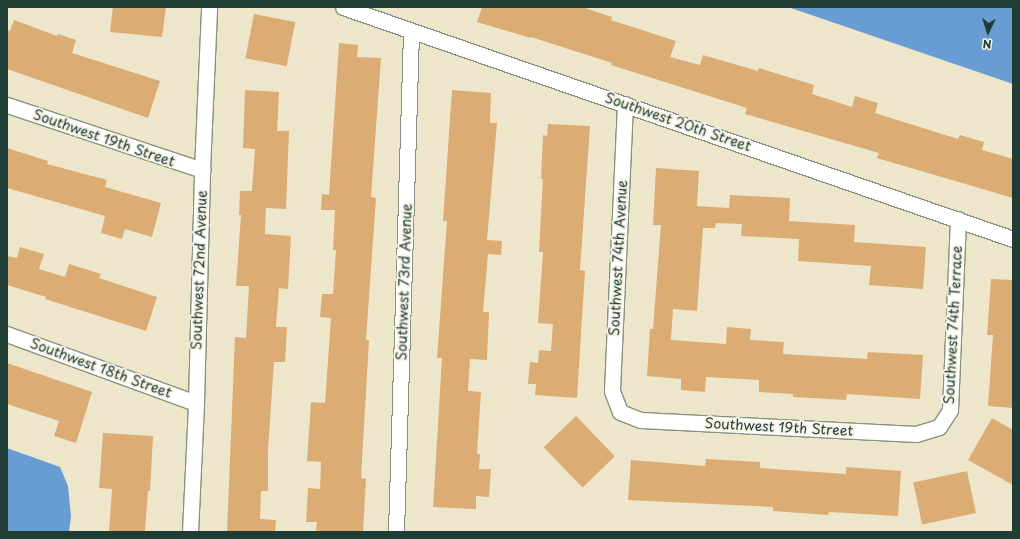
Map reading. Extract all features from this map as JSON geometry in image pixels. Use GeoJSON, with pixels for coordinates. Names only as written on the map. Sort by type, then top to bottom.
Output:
{"type":"FeatureCollection","features":[{"type":"Feature","properties":{"kind":"street","name":"Southwest 72nd Avenue"},"geometry":{"type":"LineString","coordinates":[[190,532],[196,403],[202,170],[209,7]]}},
{"type":"Feature","properties":{"kind":"street","name":"Southwest 20th Street"},"geometry":{"type":"LineString","coordinates":[[343,7],[411,32],[1013,238]]}},
{"type":"Feature","properties":{"kind":"street","name":"Southwest 73rd Avenue"},"geometry":{"type":"LineString","coordinates":[[396,532],[411,32]]}},
{"type":"Feature","properties":{"kind":"street","name":"Southwest 74th Avenue"},"geometry":{"type":"LineString","coordinates":[[620,412],[612,391],[625,104]]}},
{"type":"Feature","properties":{"kind":"street","name":"Southwest 19th Street"},"geometry":{"type":"LineString","coordinates":[[7,105],[202,170]]}},
{"type":"Feature","properties":{"kind":"street","name":"Southwest 74th Terrace"},"geometry":{"type":"LineString","coordinates":[[939,428],[950,410],[958,220]]}},
{"type":"Feature","properties":{"kind":"street","name":"Southwest 18th Street"},"geometry":{"type":"LineString","coordinates":[[7,334],[196,403]]}},
{"type":"Feature","properties":{"kind":"street","name":"Southwest 19th Street"},"geometry":{"type":"LineString","coordinates":[[620,412],[641,420],[916,434],[939,428]]}},
{"type":"Feature","properties":{"kind":"water"},"geometry":{"type":"Polygon","coordinates":[[[788,7],[1013,7],[1013,84],[788,7]]]}},
{"type":"Feature","properties":{"kind":"water"},"geometry":{"type":"Polygon","coordinates":[[[7,448],[60,467],[68,486],[71,516],[69,532],[7,532],[7,448]]]}},
{"type":"Feature","properties":{"kind":"building"},"geometry":{"type":"Polygon","coordinates":[[[113,7],[166,7],[162,37],[110,32],[113,7]]]}},
{"type":"Feature","properties":{"kind":"building"},"geometry":{"type":"Polygon","coordinates":[[[482,7],[582,7],[612,17],[611,20],[676,41],[670,57],[700,65],[703,55],[758,71],[759,68],[814,85],[812,94],[852,107],[855,96],[878,103],[875,113],[958,139],[960,135],[984,142],[982,150],[1013,159],[1013,198],[877,158],[879,153],[745,114],[747,108],[611,65],[612,63],[531,37],[477,22],[482,7]]]}},
{"type":"Feature","properties":{"kind":"building"},"geometry":{"type":"Polygon","coordinates":[[[254,14],[295,22],[287,66],[245,58],[254,14]]]}},
{"type":"Feature","properties":{"kind":"building"},"geometry":{"type":"Polygon","coordinates":[[[14,20],[57,36],[58,34],[76,40],[72,53],[160,81],[148,118],[7,69],[7,30],[10,31],[14,20]]]}},
{"type":"Feature","properties":{"kind":"building"},"geometry":{"type":"Polygon","coordinates":[[[339,43],[358,45],[357,57],[381,58],[371,197],[376,198],[366,340],[369,340],[361,478],[366,479],[363,532],[316,531],[317,522],[306,522],[308,488],[320,489],[321,462],[307,461],[311,402],[325,403],[331,318],[320,317],[322,294],[333,294],[336,250],[333,250],[335,210],[321,210],[322,194],[329,195],[339,43]]]}},
{"type":"Feature","properties":{"kind":"building"},"geometry":{"type":"Polygon","coordinates":[[[245,90],[279,92],[277,131],[289,131],[286,209],[266,208],[265,234],[291,236],[288,289],[279,288],[276,327],[287,327],[285,362],[274,362],[268,450],[268,491],[261,491],[260,519],[276,520],[275,532],[227,532],[235,337],[246,338],[249,286],[236,286],[241,215],[239,215],[240,191],[252,191],[255,149],[243,148],[245,90]]]}},
{"type":"Feature","properties":{"kind":"building"},"geometry":{"type":"Polygon","coordinates":[[[452,90],[491,93],[490,123],[497,123],[487,240],[502,241],[501,255],[488,254],[483,312],[489,312],[487,360],[470,359],[468,391],[481,392],[477,454],[480,454],[479,469],[491,469],[489,497],[476,496],[476,509],[433,507],[442,358],[437,358],[447,221],[443,221],[452,90]]]}},
{"type":"Feature","properties":{"kind":"building"},"geometry":{"type":"Polygon","coordinates":[[[548,124],[590,126],[580,270],[585,271],[577,398],[535,395],[536,384],[528,384],[530,362],[538,363],[539,350],[551,351],[553,324],[538,323],[543,252],[539,252],[543,179],[541,179],[543,135],[547,136],[548,124]]]}},
{"type":"Feature","properties":{"kind":"building"},"geometry":{"type":"Polygon","coordinates":[[[7,148],[48,161],[47,164],[107,180],[105,187],[161,203],[152,237],[125,229],[122,239],[101,233],[105,216],[7,188],[7,148]]]}},
{"type":"Feature","properties":{"kind":"building"},"geometry":{"type":"Polygon","coordinates":[[[656,168],[699,171],[697,206],[729,208],[730,195],[790,198],[789,221],[855,225],[854,242],[926,247],[923,289],[869,285],[871,266],[798,261],[799,239],[741,236],[742,224],[716,223],[715,228],[703,228],[697,311],[673,309],[671,340],[726,344],[727,327],[751,329],[750,340],[784,342],[783,354],[867,359],[868,352],[923,355],[920,399],[847,394],[846,400],[793,397],[793,394],[759,392],[759,380],[706,377],[705,392],[681,390],[681,379],[647,376],[650,329],[653,329],[661,225],[653,225],[656,168]]]}},
{"type":"Feature","properties":{"kind":"building"},"geometry":{"type":"Polygon","coordinates":[[[20,247],[44,254],[39,269],[65,277],[69,264],[101,274],[99,278],[157,297],[146,331],[45,299],[46,297],[7,285],[7,256],[17,258],[20,247]]]}},
{"type":"Feature","properties":{"kind":"building"},"geometry":{"type":"Polygon","coordinates":[[[991,279],[1013,280],[1013,408],[988,406],[993,335],[987,335],[991,279]]]}},
{"type":"Feature","properties":{"kind":"building"},"geometry":{"type":"Polygon","coordinates":[[[7,363],[92,392],[76,443],[54,436],[59,421],[7,404],[7,363]]]}},
{"type":"Feature","properties":{"kind":"building"},"geometry":{"type":"Polygon","coordinates":[[[576,416],[615,456],[583,488],[544,447],[576,416]]]}},
{"type":"Feature","properties":{"kind":"building"},"geometry":{"type":"Polygon","coordinates":[[[992,418],[1013,430],[1013,485],[968,460],[992,418]]]}},
{"type":"Feature","properties":{"kind":"building"},"geometry":{"type":"Polygon","coordinates":[[[103,433],[153,436],[150,491],[148,491],[145,532],[109,532],[112,489],[99,488],[103,433]]]}},
{"type":"Feature","properties":{"kind":"building"},"geometry":{"type":"Polygon","coordinates":[[[706,459],[760,462],[760,468],[846,474],[846,467],[901,471],[898,516],[829,512],[828,515],[773,511],[773,507],[628,500],[631,460],[705,466],[706,459]]]}},
{"type":"Feature","properties":{"kind":"building"},"geometry":{"type":"Polygon","coordinates":[[[967,471],[976,513],[922,524],[913,482],[967,471]]]}}]}
